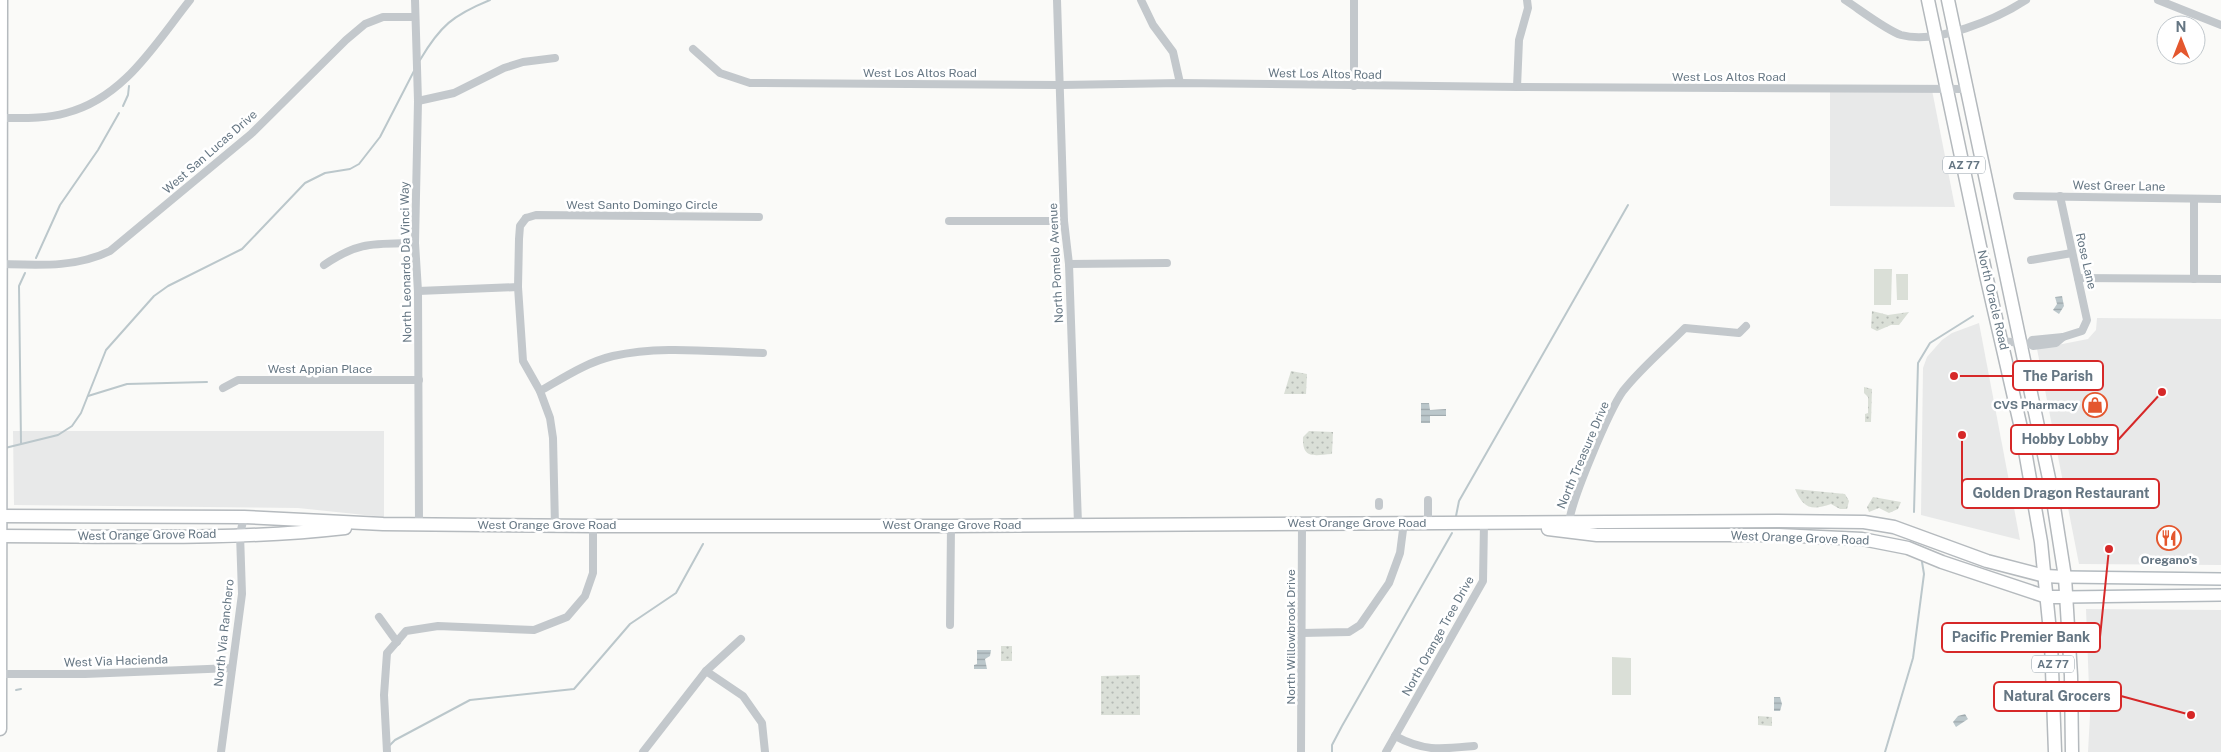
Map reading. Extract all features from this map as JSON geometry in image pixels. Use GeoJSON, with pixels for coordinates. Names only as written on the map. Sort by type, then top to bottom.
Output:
{"type":"FeatureCollection","features":[{"type":"Feature","properties":{"kind":"main road"},"geometry":{"type":"LineString","coordinates":[[0,729],[2,458],[1,0]]}},
{"type":"Feature","properties":{"kind":"main road","name":"North Oracle Road"},"geometry":{"type":"LineString","coordinates":[[1928,0],[2022,436],[2045,576],[2052,654],[2054,752]]}},
{"type":"Feature","properties":{"kind":"main road","name":"North Oracle Road"},"geometry":{"type":"LineString","coordinates":[[1948,0],[2025,343],[2051,488],[2065,577],[2071,676],[2072,752]]}},
{"type":"Feature","properties":{"kind":"main road","name":"West Orange Grove Road"},"geometry":{"type":"LineString","coordinates":[[1,516],[244,517],[383,524],[555,526],[951,526],[1428,522],[1520,524],[1569,528],[1864,522],[1909,531],[1987,561],[2045,576],[2221,579]]}},
{"type":"Feature","properties":{"kind":"main road","name":"West Orange Grove Road"},"geometry":{"type":"LineString","coordinates":[[1,536],[311,532],[383,524]]}},
{"type":"Feature","properties":{"kind":"main road","name":"West Orange Grove Road"},"geometry":{"type":"LineString","coordinates":[[1569,528],[1597,535],[1862,538],[1908,548],[1942,562],[2047,597],[2221,595]]}},
{"type":"Feature","properties":{"kind":"street"},"geometry":{"type":"LineString","coordinates":[[1,118],[57,115],[99,100],[125,81],[136,69],[190,0]]}},
{"type":"Feature","properties":{"kind":"street","name":"North Leonardo Da Vinci Way"},"geometry":{"type":"LineString","coordinates":[[415,0],[418,101],[415,243],[418,291],[419,380],[418,524]]}},
{"type":"Feature","properties":{"kind":"street","name":"North Pomelo Avenue"},"geometry":{"type":"LineString","coordinates":[[1057,0],[1064,221],[1069,264],[1078,524]]}},
{"type":"Feature","properties":{"kind":"street"},"geometry":{"type":"LineString","coordinates":[[1140,0],[1153,25],[1173,52],[1180,83]]}},
{"type":"Feature","properties":{"kind":"street"},"geometry":{"type":"LineString","coordinates":[[1354,0],[1354,86]]}},
{"type":"Feature","properties":{"kind":"street"},"geometry":{"type":"LineString","coordinates":[[1517,87],[1519,40],[1528,8],[1527,0]]}},
{"type":"Feature","properties":{"kind":"street"},"geometry":{"type":"LineString","coordinates":[[1845,0],[1900,35],[1921,37],[1955,32],[2013,8],[2026,0]]}},
{"type":"Feature","properties":{"kind":"street"},"geometry":{"type":"LineString","coordinates":[[2158,0],[2221,25]]}},
{"type":"Feature","properties":{"kind":"street","name":"West San Lucas Drive"},"geometry":{"type":"LineString","coordinates":[[1,264],[65,264],[95,258],[110,250],[251,134],[346,40],[365,24],[383,17],[415,17]]}},
{"type":"Feature","properties":{"kind":"street","name":"West Los Altos Road"},"geometry":{"type":"LineString","coordinates":[[693,49],[720,73],[750,82],[1967,89]]}},
{"type":"Feature","properties":{"kind":"street"},"geometry":{"type":"LineString","coordinates":[[418,101],[454,93],[504,68],[523,62],[555,58]]}},
{"type":"Feature","properties":{"kind":"street","name":"West Greer Lane"},"geometry":{"type":"LineString","coordinates":[[2017,196],[2221,199]]}},
{"type":"Feature","properties":{"kind":"street","name":"Rose Lane"},"geometry":{"type":"LineString","coordinates":[[2025,343],[2033,346],[2056,343],[2063,337],[2078,333],[2086,325],[2086,314],[2060,196]]}},
{"type":"Feature","properties":{"kind":"street"},"geometry":{"type":"LineString","coordinates":[[2194,199],[2194,279]]}},
{"type":"Feature","properties":{"kind":"street","name":"West Santo Domingo Circle"},"geometry":{"type":"LineString","coordinates":[[518,287],[519,229],[524,216],[759,217]]}},
{"type":"Feature","properties":{"kind":"street"},"geometry":{"type":"LineString","coordinates":[[949,221],[1064,221]]}},
{"type":"Feature","properties":{"kind":"street"},"geometry":{"type":"LineString","coordinates":[[324,265],[344,251],[366,245],[415,243]]}},
{"type":"Feature","properties":{"kind":"street"},"geometry":{"type":"LineString","coordinates":[[2031,260],[2072,253]]}},
{"type":"Feature","properties":{"kind":"street"},"geometry":{"type":"LineString","coordinates":[[1069,264],[1167,263]]}},
{"type":"Feature","properties":{"kind":"street"},"geometry":{"type":"LineString","coordinates":[[2078,278],[2221,280]]}},
{"type":"Feature","properties":{"kind":"street"},"geometry":{"type":"LineString","coordinates":[[418,291],[518,287],[522,361],[540,390],[554,438],[555,526]]}},
{"type":"Feature","properties":{"kind":"street","name":"North Treasure Drive"},"geometry":{"type":"LineString","coordinates":[[1569,528],[1576,495],[1623,391],[1685,328],[1739,333],[1746,326]]}},
{"type":"Feature","properties":{"kind":"street"},"geometry":{"type":"LineString","coordinates":[[2002,341],[2025,343]]}},
{"type":"Feature","properties":{"kind":"street"},"geometry":{"type":"LineString","coordinates":[[540,390],[577,370],[612,356],[646,351],[763,353]]}},
{"type":"Feature","properties":{"kind":"street","name":"West Appian Place"},"geometry":{"type":"LineString","coordinates":[[223,388],[238,380],[419,380]]}},
{"type":"Feature","properties":{"kind":"street"},"geometry":{"type":"LineString","coordinates":[[1428,500],[1428,522]]}},
{"type":"Feature","properties":{"kind":"street","name":"North Via Ranchero"},"geometry":{"type":"LineString","coordinates":[[221,752],[242,594],[240,534],[244,517]]}},
{"type":"Feature","properties":{"kind":"street"},"geometry":{"type":"LineString","coordinates":[[1302,633],[1349,632],[1360,625],[1389,583],[1400,553],[1404,522]]}},
{"type":"Feature","properties":{"kind":"street","name":"North Willowbrook Drive"},"geometry":{"type":"LineString","coordinates":[[1301,752],[1302,523]]}},
{"type":"Feature","properties":{"kind":"street","name":"North Orange Tree Drive"},"geometry":{"type":"LineString","coordinates":[[1386,752],[1482,581],[1484,523]]}},
{"type":"Feature","properties":{"kind":"street"},"geometry":{"type":"LineString","coordinates":[[387,752],[384,695],[387,653],[406,631],[438,626],[534,630],[567,617],[585,596],[593,573],[593,526]]}},
{"type":"Feature","properties":{"kind":"street"},"geometry":{"type":"LineString","coordinates":[[950,625],[951,526]]}},
{"type":"Feature","properties":{"kind":"street"},"geometry":{"type":"LineString","coordinates":[[379,617],[397,642]]}},
{"type":"Feature","properties":{"kind":"street"},"geometry":{"type":"LineString","coordinates":[[643,752],[706,671],[741,639]]}},
{"type":"Feature","properties":{"kind":"street","name":"West Via Hacienda"},"geometry":{"type":"LineString","coordinates":[[1,674],[85,674],[232,668]]}},
{"type":"Feature","properties":{"kind":"street"},"geometry":{"type":"LineString","coordinates":[[706,671],[743,696],[762,723],[765,752]]}},
{"type":"Feature","properties":{"kind":"street"},"geometry":{"type":"LineString","coordinates":[[1395,736],[1414,746],[1434,749],[1474,746]]}},
{"type":"Feature","properties":{"kind":"shaded area"},"geometry":{"type":"Polygon","coordinates":[[[1830,85],[1931,85],[1955,207],[1830,206],[1830,85]]]}},
{"type":"Feature","properties":{"kind":"shaded area"},"geometry":{"type":"Polygon","coordinates":[[[1874,269],[1892,269],[1891,305],[1874,305],[1874,269]]]}},
{"type":"Feature","properties":{"kind":"shaded area"},"geometry":{"type":"Polygon","coordinates":[[[1896,274],[1908,274],[1908,300],[1897,300],[1896,274]]]}},
{"type":"Feature","properties":{"kind":"shaded area"},"geometry":{"type":"Polygon","coordinates":[[[2062,296],[2064,306],[2059,314],[2053,310],[2057,304],[2055,297],[2062,296]]]}},
{"type":"Feature","properties":{"kind":"shaded area"},"geometry":{"type":"Polygon","coordinates":[[[1872,311],[1888,315],[1909,312],[1899,325],[1891,325],[1877,331],[1871,328],[1872,311]]]}},
{"type":"Feature","properties":{"kind":"shaded area"},"geometry":{"type":"Polygon","coordinates":[[[2097,318],[2221,319],[2221,565],[2079,564],[2037,349],[2088,339],[2096,330],[2097,318]]]}},
{"type":"Feature","properties":{"kind":"shaded area"},"geometry":{"type":"Polygon","coordinates":[[[1979,323],[2020,540],[1921,515],[1923,368],[1927,357],[1942,340],[1952,333],[1979,323]]]}},
{"type":"Feature","properties":{"kind":"shaded area"},"geometry":{"type":"Polygon","coordinates":[[[1291,371],[1307,374],[1306,394],[1284,394],[1291,371]]]}},
{"type":"Feature","properties":{"kind":"shaded area"},"geometry":{"type":"Polygon","coordinates":[[[1864,387],[1872,389],[1871,422],[1865,422],[1865,414],[1868,413],[1868,397],[1864,393],[1864,387]]]}},
{"type":"Feature","properties":{"kind":"shaded area"},"geometry":{"type":"Polygon","coordinates":[[[1421,403],[1429,403],[1430,410],[1446,409],[1446,416],[1430,416],[1430,423],[1421,423],[1421,403]]]}},
{"type":"Feature","properties":{"kind":"shaded area"},"geometry":{"type":"Polygon","coordinates":[[[13,431],[384,431],[384,517],[298,508],[14,505],[13,431]]]}},
{"type":"Feature","properties":{"kind":"shaded area"},"geometry":{"type":"Polygon","coordinates":[[[1309,431],[1333,432],[1332,454],[1315,455],[1307,453],[1303,444],[1303,437],[1309,431]]]}},
{"type":"Feature","properties":{"kind":"shaded area"},"geometry":{"type":"Polygon","coordinates":[[[1795,489],[1845,494],[1849,501],[1847,509],[1840,509],[1831,504],[1818,507],[1809,506],[1801,500],[1795,489]]]}},
{"type":"Feature","properties":{"kind":"shaded area"},"geometry":{"type":"Polygon","coordinates":[[[1873,497],[1901,502],[1898,509],[1889,513],[1879,508],[1869,512],[1867,507],[1873,497]]]}},
{"type":"Feature","properties":{"kind":"shaded area"},"geometry":{"type":"Polygon","coordinates":[[[2086,609],[2221,610],[2221,752],[2088,752],[2090,715],[2086,609]]]}},
{"type":"Feature","properties":{"kind":"shaded area"},"geometry":{"type":"Polygon","coordinates":[[[1001,646],[1012,646],[1012,661],[1001,661],[1001,646]]]}},
{"type":"Feature","properties":{"kind":"shaded area"},"geometry":{"type":"Polygon","coordinates":[[[977,650],[991,650],[990,656],[985,659],[987,669],[974,669],[974,665],[977,664],[977,650]]]}},
{"type":"Feature","properties":{"kind":"shaded area"},"geometry":{"type":"Polygon","coordinates":[[[1612,657],[1631,658],[1631,695],[1612,695],[1612,657]]]}},
{"type":"Feature","properties":{"kind":"shaded area"},"geometry":{"type":"Polygon","coordinates":[[[1140,675],[1140,715],[1101,715],[1101,676],[1140,675]]]}},
{"type":"Feature","properties":{"kind":"shaded area"},"geometry":{"type":"Polygon","coordinates":[[[1774,697],[1780,697],[1782,704],[1780,711],[1774,711],[1774,697]]]}},
{"type":"Feature","properties":{"kind":"shaded area"},"geometry":{"type":"Polygon","coordinates":[[[1965,714],[1968,719],[1956,727],[1953,722],[1958,716],[1965,714]]]}},
{"type":"Feature","properties":{"kind":"shaded area"},"geometry":{"type":"Polygon","coordinates":[[[1758,716],[1772,717],[1772,726],[1758,725],[1758,716]]]}},
{"type":"Feature","properties":{"kind":"waterway"},"geometry":{"type":"LineString","coordinates":[[420,60],[434,38],[449,23],[466,11],[490,0]]}},
{"type":"Feature","properties":{"kind":"waterway"},"geometry":{"type":"LineString","coordinates":[[5,448],[58,435],[72,426],[81,413],[106,350],[154,296],[168,286],[242,249],[305,183],[325,173],[350,169],[359,164],[380,137],[414,71]]}},
{"type":"Feature","properties":{"kind":"waterway"},"geometry":{"type":"LineString","coordinates":[[123,106],[128,95],[129,86]]}},
{"type":"Feature","properties":{"kind":"waterway"},"geometry":{"type":"LineString","coordinates":[[36,258],[60,205],[98,150],[119,113]]}},
{"type":"Feature","properties":{"kind":"waterway"},"geometry":{"type":"LineString","coordinates":[[1456,516],[1459,501],[1628,205]]}},
{"type":"Feature","properties":{"kind":"waterway"},"geometry":{"type":"LineString","coordinates":[[21,443],[19,286],[25,273]]}},
{"type":"Feature","properties":{"kind":"waterway"},"geometry":{"type":"LineString","coordinates":[[1914,512],[1918,363],[1930,343],[1973,316]]}},
{"type":"Feature","properties":{"kind":"waterway"},"geometry":{"type":"LineString","coordinates":[[88,396],[127,384],[207,382]]}},
{"type":"Feature","properties":{"kind":"waterway"},"geometry":{"type":"LineString","coordinates":[[1332,752],[1332,745],[1342,726],[1452,533]]}},
{"type":"Feature","properties":{"kind":"waterway"},"geometry":{"type":"LineString","coordinates":[[389,746],[395,740],[470,700],[574,689],[630,624],[676,593],[703,544]]}},
{"type":"Feature","properties":{"kind":"waterway"},"geometry":{"type":"LineString","coordinates":[[1885,752],[1913,658],[1924,574],[1922,562]]}},
{"type":"Feature","properties":{"kind":"waterway"},"geometry":{"type":"LineString","coordinates":[[16,690],[21,689]]}},
{"type":"Feature","properties":{"kind":"place","name":"The Parish"},"geometry":{"type":"Point","coordinates":[1954,376]}},
{"type":"Feature","properties":{"kind":"place","name":"Hobby Lobby"},"geometry":{"type":"Point","coordinates":[2162,392]}},
{"type":"Feature","properties":{"kind":"place","name":"CVS Pharmacy"},"geometry":{"type":"Point","coordinates":[2095,405]}},
{"type":"Feature","properties":{"kind":"place","name":"Golden Dragon Restaurant"},"geometry":{"type":"Point","coordinates":[1962,435]}},
{"type":"Feature","properties":{"kind":"place","name":"Oregano's"},"geometry":{"type":"Point","coordinates":[2169,538]}},
{"type":"Feature","properties":{"kind":"place","name":"Pacific Premier Bank"},"geometry":{"type":"Point","coordinates":[2109,549]}},
{"type":"Feature","properties":{"kind":"place","name":"Natural Grocers"},"geometry":{"type":"Point","coordinates":[2191,715]}}]}
